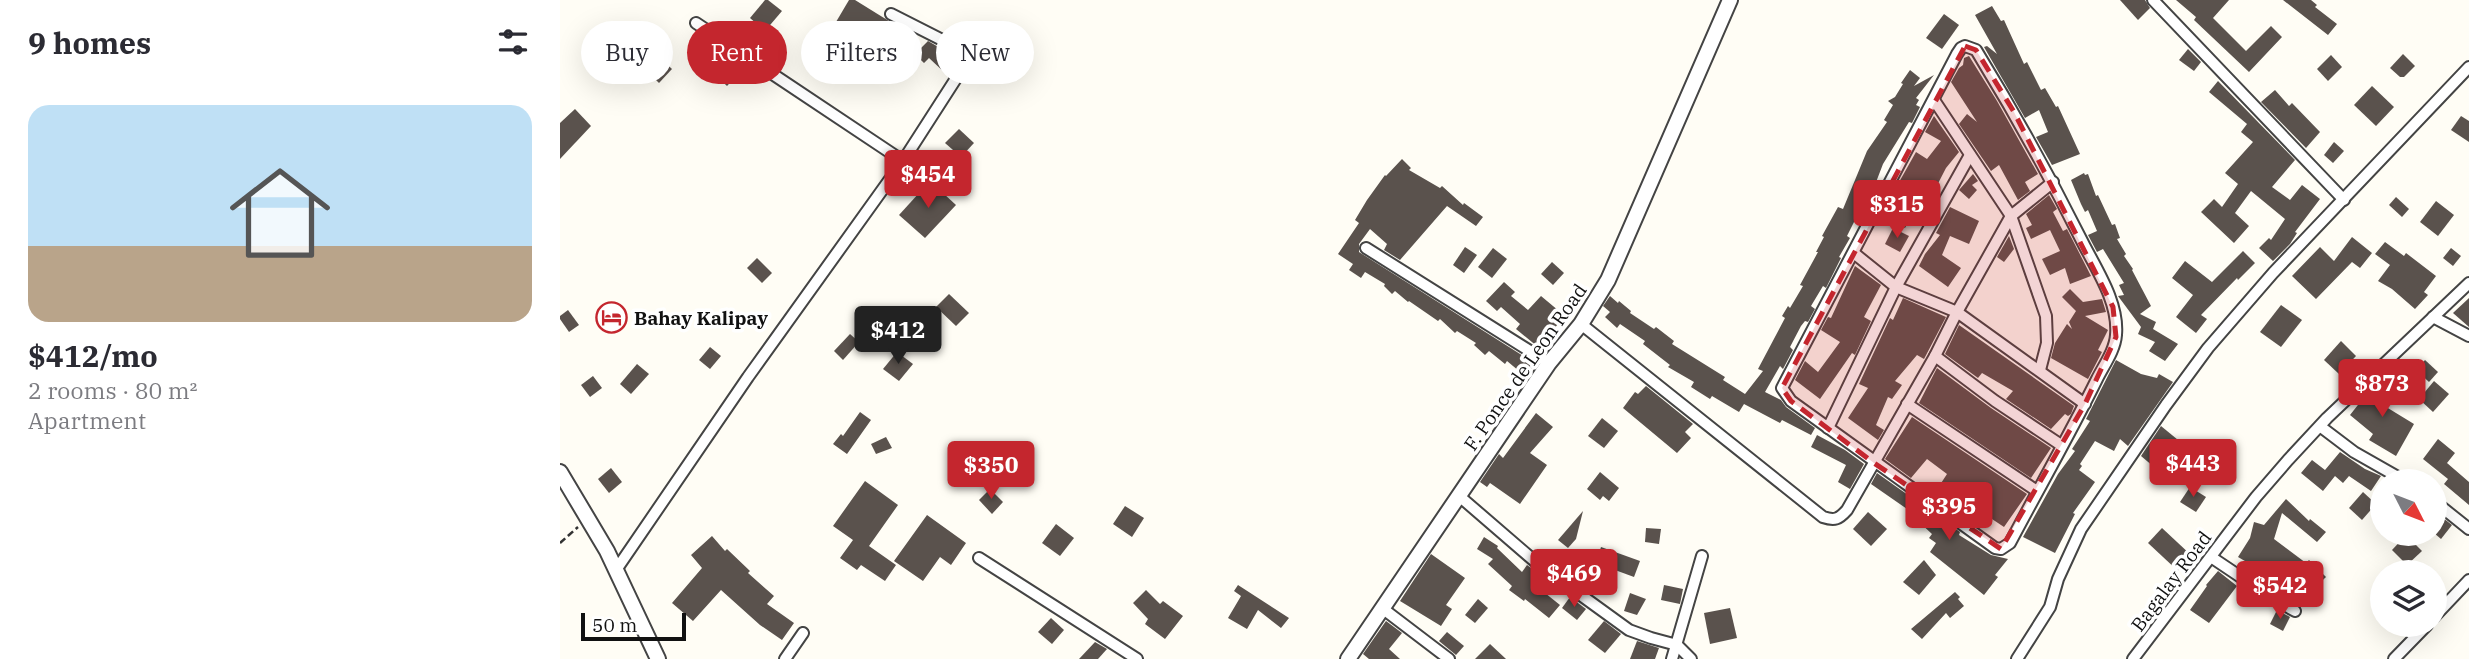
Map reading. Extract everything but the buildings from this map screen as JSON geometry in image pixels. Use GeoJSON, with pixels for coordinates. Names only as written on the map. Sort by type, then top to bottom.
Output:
{"type":"FeatureCollection","features":[{"type":"Feature","properties":{"kind":"street","name":"F. Ponce de Leon Road"},"geometry":{"type":"LineString","coordinates":[[1349,659],[1458,495],[1549,363],[1581,324],[1608,280],[1730,0]]}},
{"type":"Feature","properties":{"kind":"street"},"geometry":{"type":"LineString","coordinates":[[2153,0],[2344,200]]}},
{"type":"Feature","properties":{"kind":"street"},"geometry":{"type":"LineString","coordinates":[[616,570],[748,377],[903,162],[967,60],[962,50],[891,14]]}},
{"type":"Feature","properties":{"kind":"street"},"geometry":{"type":"LineString","coordinates":[[1970,47],[1976,50],[2053,182],[2108,293],[2116,321],[2116,337],[2085,404],[2010,543],[2001,549],[1995,548],[1874,463],[1791,401],[1783,388],[1961,48],[1970,47]]}},
{"type":"Feature","properties":{"kind":"street"},"geometry":{"type":"LineString","coordinates":[[2017,659],[2050,607],[2058,579],[2081,529],[2208,348],[2273,273],[2469,67]]}},
{"type":"Feature","properties":{"kind":"street"},"geometry":{"type":"LineString","coordinates":[[787,84],[903,162]]}},
{"type":"Feature","properties":{"kind":"street"},"geometry":{"type":"LineString","coordinates":[[1934,100],[2011,216],[2046,316],[2047,343],[2040,370]]}},
{"type":"Feature","properties":{"kind":"street"},"geometry":{"type":"LineString","coordinates":[[1828,428],[1896,287],[1970,155]]}},
{"type":"Feature","properties":{"kind":"street"},"geometry":{"type":"LineString","coordinates":[[1581,324],[1823,517],[1839,519],[1847,510],[1936,356],[2011,216],[2053,182]]}},
{"type":"Feature","properties":{"kind":"street"},"geometry":{"type":"LineString","coordinates":[[1366,248],[1549,363]]}},
{"type":"Feature","properties":{"kind":"street"},"geometry":{"type":"LineString","coordinates":[[1855,254],[1896,287],[1958,312],[2085,404]]}},
{"type":"Feature","properties":{"kind":"street","name":"Bagalay Road"},"geometry":{"type":"LineString","coordinates":[[2133,659],[2256,496],[2327,418],[2469,283]]}},
{"type":"Feature","properties":{"kind":"street"},"geometry":{"type":"LineString","coordinates":[[2433,317],[2469,336]]}},
{"type":"Feature","properties":{"kind":"street"},"geometry":{"type":"LineString","coordinates":[[1936,356],[2061,445]]}},
{"type":"Feature","properties":{"kind":"street"},"geometry":{"type":"LineString","coordinates":[[1907,404],[2037,491]]}},
{"type":"Feature","properties":{"kind":"street"},"geometry":{"type":"LineString","coordinates":[[2321,427],[2354,453],[2383,469]]}},
{"type":"Feature","properties":{"kind":"street"},"geometry":{"type":"LineString","coordinates":[[560,472],[616,570],[658,659]]}},
{"type":"Feature","properties":{"kind":"street"},"geometry":{"type":"LineString","coordinates":[[1458,495],[1538,564],[1629,630],[1677,645],[1691,659]]}},
{"type":"Feature","properties":{"kind":"street"},"geometry":{"type":"LineString","coordinates":[[2447,511],[2469,529]]}},
{"type":"Feature","properties":{"kind":"street"},"geometry":{"type":"LineString","coordinates":[[1672,659],[1702,556]]}},
{"type":"Feature","properties":{"kind":"street"},"geometry":{"type":"LineString","coordinates":[[979,558],[1137,659]]}},
{"type":"Feature","properties":{"kind":"street"},"geometry":{"type":"LineString","coordinates":[[2211,558],[2295,611]]}},
{"type":"Feature","properties":{"kind":"street"},"geometry":{"type":"LineString","coordinates":[[2447,603],[2469,580]]}},
{"type":"Feature","properties":{"kind":"street"},"geometry":{"type":"LineString","coordinates":[[1382,608],[1449,659]]}},
{"type":"Feature","properties":{"kind":"street"},"geometry":{"type":"LineString","coordinates":[[785,659],[803,633]]}},
{"type":"Feature","properties":{"kind":"street"},"geometry":{"type":"LineString","coordinates":[[2394,659],[2415,637]]}},
{"type":"Feature","properties":{"kind":"path"},"geometry":{"type":"LineString","coordinates":[[560,543],[582,524],[593,528]]}},
{"type":"Feature","properties":{"kind":"highlighted area"},"geometry":{"type":"Polygon","coordinates":[[[1965,46],[1976,50],[2014,112],[2113,307],[2116,337],[2085,404],[2001,549],[1874,463],[1791,401],[1782,388],[1965,46]]]}},
{"type":"Feature","properties":{"kind":"place","name":"Bahay Kalipay"},"geometry":{"type":"Point","coordinates":[611,318]}}]}
